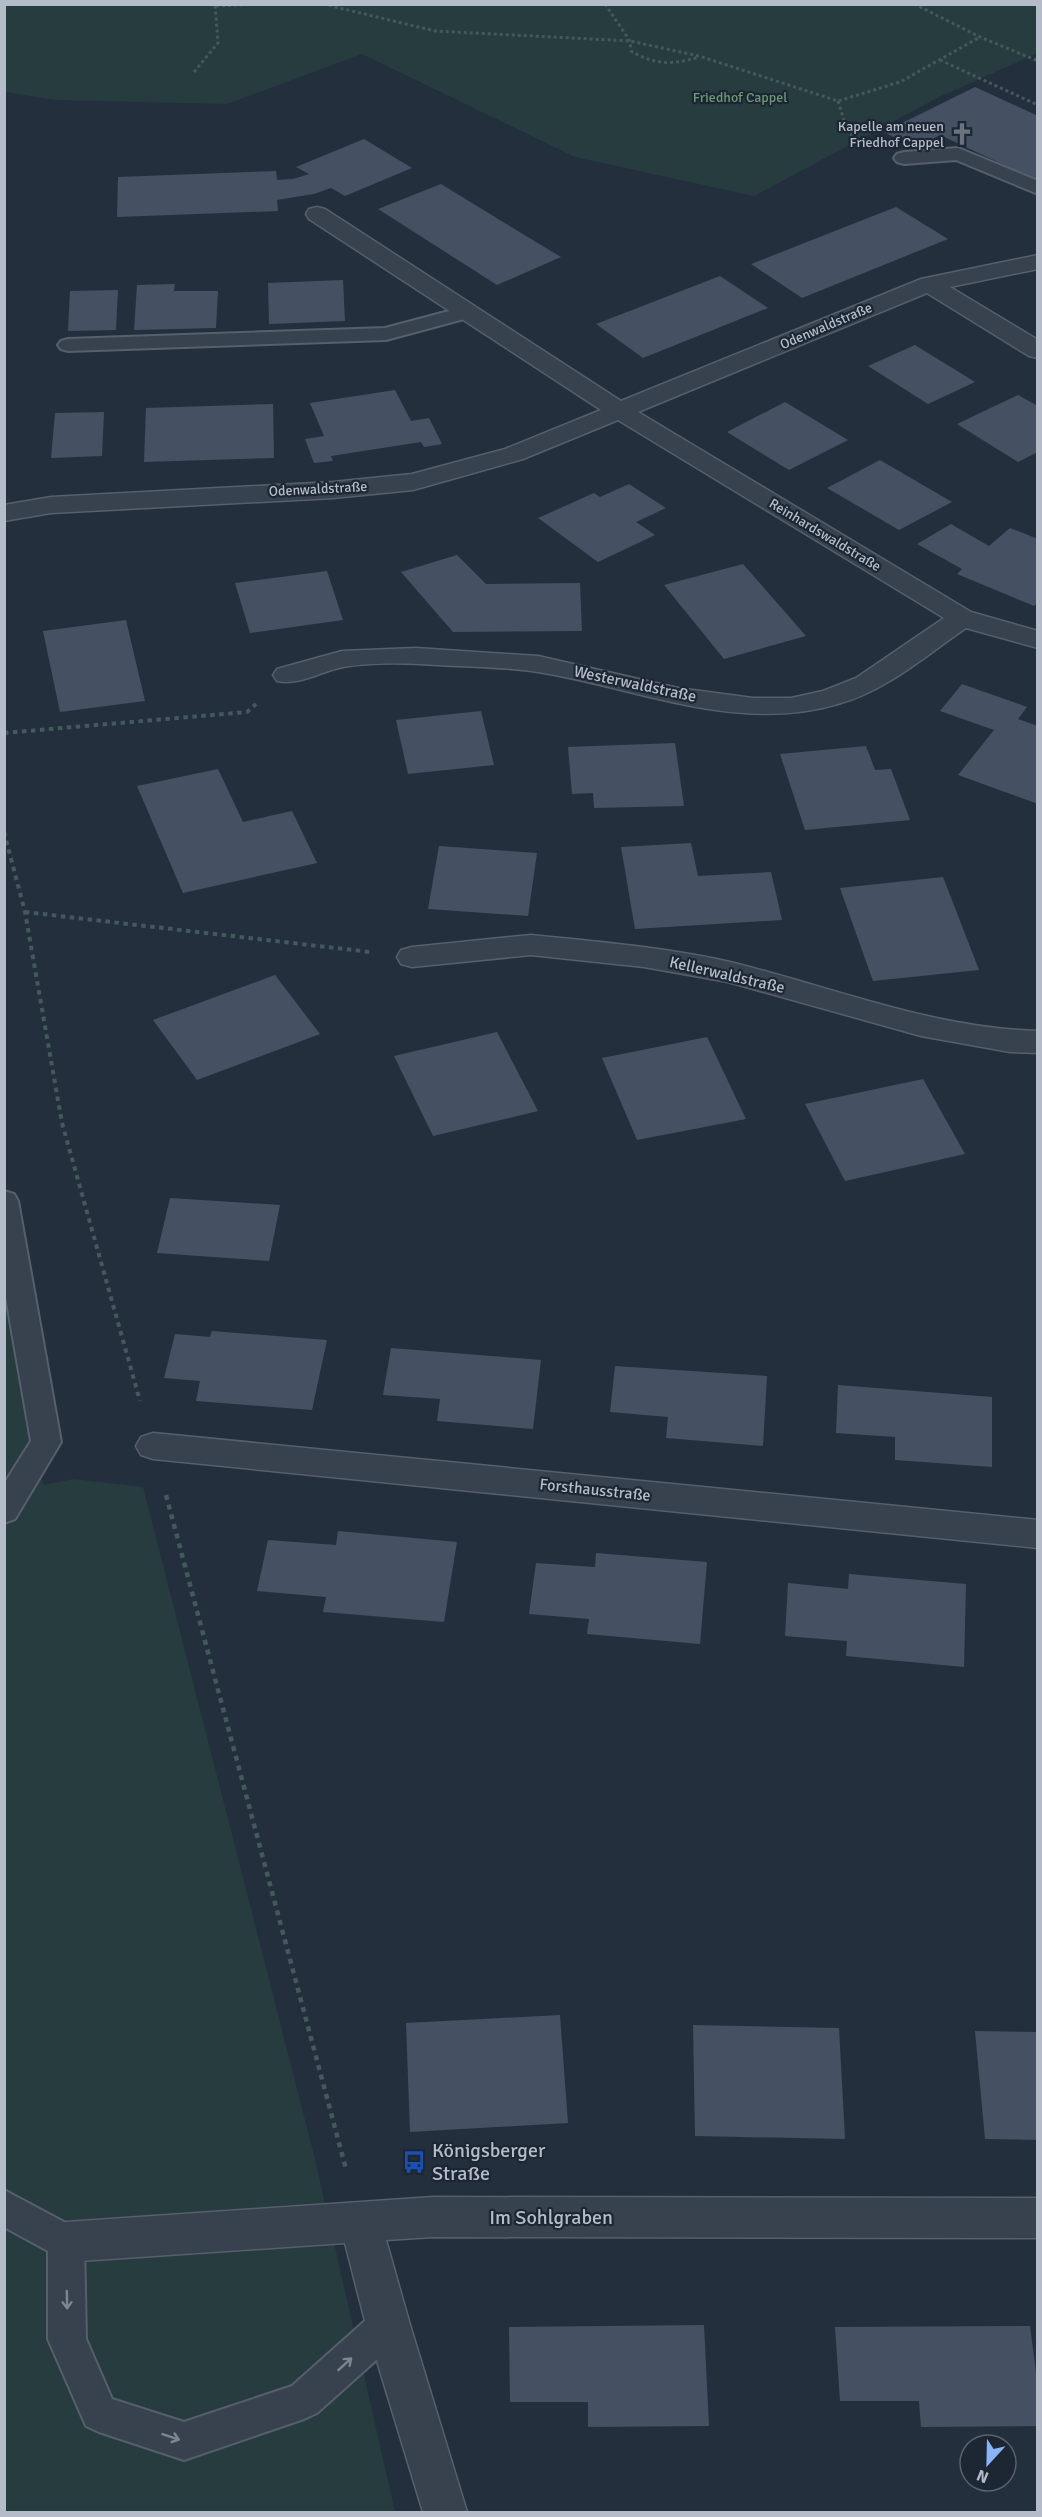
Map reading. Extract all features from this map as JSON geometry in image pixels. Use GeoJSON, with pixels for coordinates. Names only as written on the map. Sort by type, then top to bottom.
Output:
{"type":"FeatureCollection","features":[{"type":"Feature","properties":{"kind":"street"},"geometry":{"type":"LineString","coordinates":[[317,214],[621,411]]}},
{"type":"Feature","properties":{"kind":"street","name":"Odenwaldstraße"},"geometry":{"type":"LineString","coordinates":[[4,513],[51,505],[333,490],[412,482],[514,454],[929,284],[1038,262]]}},
{"type":"Feature","properties":{"kind":"street"},"geometry":{"type":"LineString","coordinates":[[929,284],[1038,351]]}},
{"type":"Feature","properties":{"kind":"street","name":"Reinhardswaldstraße"},"geometry":{"type":"LineString","coordinates":[[621,411],[962,618],[1038,640]]}},
{"type":"Feature","properties":{"kind":"street","name":"Westerwaldstraße"},"geometry":{"type":"LineString","coordinates":[[287,675],[342,659],[416,656],[538,664],[601,676],[678,696],[753,706],[791,705],[830,698],[866,684],[962,618]]}},
{"type":"Feature","properties":{"kind":"street","name":"Kellerwaldstraße"},"geometry":{"type":"LineString","coordinates":[[412,957],[531,945],[644,957],[729,972],[921,1026],[1010,1041],[1038,1042]]}},
{"type":"Feature","properties":{"kind":"street","name":"Forsthausstraße"},"geometry":{"type":"LineString","coordinates":[[153,1446],[1038,1534]]}},
{"type":"Feature","properties":{"kind":"street","name":"Im Sohlgraben"},"geometry":{"type":"LineString","coordinates":[[66,2242],[433,2217],[1038,2218]]}},
{"type":"Feature","properties":{"kind":"street"},"geometry":{"type":"LineString","coordinates":[[360,2221],[388,2325],[445,2512]]}},
{"type":"Feature","properties":{"kind":"lane"},"geometry":{"type":"LineString","coordinates":[[904,158],[958,154],[1038,188]]}},
{"type":"Feature","properties":{"kind":"lane"},"geometry":{"type":"LineString","coordinates":[[68,345],[386,334],[468,312]]}},
{"type":"Feature","properties":{"kind":"lane"},"geometry":{"type":"LineString","coordinates":[[4,1201],[46,1442],[4,1511]]}},
{"type":"Feature","properties":{"kind":"lane"},"geometry":{"type":"LineString","coordinates":[[4,2207],[66,2242],[67,2339],[99,2413],[184,2441],[304,2400],[388,2325]]}},
{"type":"Feature","properties":{"kind":"path"},"geometry":{"type":"LineString","coordinates":[[194,72],[218,43],[216,5],[263,4]]}},
{"type":"Feature","properties":{"kind":"path"},"geometry":{"type":"LineString","coordinates":[[323,4],[435,31],[630,41],[699,56],[838,101],[900,82],[980,37]]}},
{"type":"Feature","properties":{"kind":"path"},"geometry":{"type":"LineString","coordinates":[[605,4],[630,41],[631,51],[644,60],[678,64],[699,56]]}},
{"type":"Feature","properties":{"kind":"path"},"geometry":{"type":"LineString","coordinates":[[914,4],[980,37],[1038,61]]}},
{"type":"Feature","properties":{"kind":"path"},"geometry":{"type":"LineString","coordinates":[[940,60],[1038,105]]}},
{"type":"Feature","properties":{"kind":"path"},"geometry":{"type":"LineString","coordinates":[[838,101],[848,133],[904,158]]}},
{"type":"Feature","properties":{"kind":"path"},"geometry":{"type":"LineString","coordinates":[[4,733],[247,712],[287,675]]}},
{"type":"Feature","properties":{"kind":"path"},"geometry":{"type":"LineString","coordinates":[[4,832],[25,912],[62,1123],[153,1446],[360,2221]]}},
{"type":"Feature","properties":{"kind":"path"},"geometry":{"type":"LineString","coordinates":[[25,912],[412,957]]}},
{"type":"Feature","properties":{"kind":"green space","name":"Friedhof Cappel"},"geometry":{"type":"Polygon","coordinates":[[[5,4],[1037,4],[1038,53],[939,97],[754,196],[575,157],[362,54],[227,104],[55,100],[5,92],[5,4]]]}},
{"type":"Feature","properties":{"kind":"green space"},"geometry":{"type":"Polygon","coordinates":[[[4,1281],[29,1438],[44,1485],[73,1479],[143,1487],[315,2159],[395,2512],[5,2512],[4,1281]]]}},
{"type":"Feature","properties":{"kind":"building","name":"Kapelle am neuen Friedhof Cappel"},"geometry":{"type":"Polygon","coordinates":[[[975,87],[1038,116],[1038,181],[940,135],[915,148],[884,132],[975,87]]]}},
{"type":"Feature","properties":{"kind":"building"},"geometry":{"type":"Polygon","coordinates":[[[364,139],[412,168],[345,196],[331,188],[314,194],[277,200],[278,211],[117,217],[118,177],[276,171],[277,180],[293,179],[309,174],[296,167],[364,139]]]}},
{"type":"Feature","properties":{"kind":"building"},"geometry":{"type":"Polygon","coordinates":[[[441,184],[561,257],[497,285],[378,209],[441,184]]]}},
{"type":"Feature","properties":{"kind":"building"},"geometry":{"type":"Polygon","coordinates":[[[896,207],[948,239],[802,298],[751,264],[896,207]]]}},
{"type":"Feature","properties":{"kind":"building"},"geometry":{"type":"Polygon","coordinates":[[[720,276],[768,308],[643,358],[596,324],[720,276]]]}},
{"type":"Feature","properties":{"kind":"building"},"geometry":{"type":"Polygon","coordinates":[[[343,280],[345,321],[269,324],[268,283],[343,280]]]}},
{"type":"Feature","properties":{"kind":"building"},"geometry":{"type":"Polygon","coordinates":[[[175,284],[174,291],[218,291],[216,328],[134,330],[137,285],[175,284]]]}},
{"type":"Feature","properties":{"kind":"building"},"geometry":{"type":"Polygon","coordinates":[[[118,290],[116,330],[68,331],[70,291],[118,290]]]}},
{"type":"Feature","properties":{"kind":"building"},"geometry":{"type":"Polygon","coordinates":[[[915,345],[975,382],[928,404],[868,366],[915,345]]]}},
{"type":"Feature","properties":{"kind":"building"},"geometry":{"type":"Polygon","coordinates":[[[395,390],[411,421],[429,418],[442,444],[424,447],[421,442],[331,456],[333,461],[314,463],[305,439],[324,436],[310,403],[395,390]]]}},
{"type":"Feature","properties":{"kind":"building"},"geometry":{"type":"Polygon","coordinates":[[[1018,395],[1038,406],[1038,452],[1018,462],[957,424],[1018,395]]]}},
{"type":"Feature","properties":{"kind":"building"},"geometry":{"type":"Polygon","coordinates":[[[785,402],[848,440],[789,470],[727,432],[785,402]]]}},
{"type":"Feature","properties":{"kind":"building"},"geometry":{"type":"Polygon","coordinates":[[[273,404],[274,458],[144,462],[146,408],[273,404]]]}},
{"type":"Feature","properties":{"kind":"building"},"geometry":{"type":"Polygon","coordinates":[[[104,412],[102,456],[51,458],[55,413],[104,412]]]}},
{"type":"Feature","properties":{"kind":"building"},"geometry":{"type":"Polygon","coordinates":[[[880,460],[952,502],[899,530],[827,488],[880,460]]]}},
{"type":"Feature","properties":{"kind":"building"},"geometry":{"type":"Polygon","coordinates":[[[629,484],[666,508],[636,522],[655,535],[598,562],[538,518],[594,493],[600,497],[629,484]]]}},
{"type":"Feature","properties":{"kind":"building"},"geometry":{"type":"Polygon","coordinates":[[[951,524],[989,546],[1010,528],[1038,539],[1038,602],[1034,606],[957,574],[962,569],[917,544],[951,524]]]}},
{"type":"Feature","properties":{"kind":"building"},"geometry":{"type":"Polygon","coordinates":[[[457,555],[486,584],[580,583],[582,631],[453,632],[401,572],[457,555]]]}},
{"type":"Feature","properties":{"kind":"building"},"geometry":{"type":"Polygon","coordinates":[[[743,564],[806,636],[724,659],[664,585],[743,564]]]}},
{"type":"Feature","properties":{"kind":"building"},"geometry":{"type":"Polygon","coordinates":[[[327,571],[343,620],[250,633],[235,583],[327,571]]]}},
{"type":"Feature","properties":{"kind":"building"},"geometry":{"type":"Polygon","coordinates":[[[126,620],[145,701],[60,712],[43,631],[126,620]]]}},
{"type":"Feature","properties":{"kind":"building"},"geometry":{"type":"Polygon","coordinates":[[[962,684],[1027,707],[1018,719],[1038,726],[1038,804],[958,775],[994,730],[940,711],[962,684]]]}},
{"type":"Feature","properties":{"kind":"building"},"geometry":{"type":"Polygon","coordinates":[[[481,711],[494,765],[408,774],[396,720],[481,711]]]}},
{"type":"Feature","properties":{"kind":"building"},"geometry":{"type":"Polygon","coordinates":[[[675,743],[684,806],[594,808],[593,793],[572,794],[568,747],[675,743]]]}},
{"type":"Feature","properties":{"kind":"building"},"geometry":{"type":"Polygon","coordinates":[[[866,746],[875,770],[891,769],[910,820],[805,830],[780,754],[866,746]]]}},
{"type":"Feature","properties":{"kind":"building"},"geometry":{"type":"Polygon","coordinates":[[[218,769],[243,822],[292,811],[317,863],[183,893],[137,786],[218,769]]]}},
{"type":"Feature","properties":{"kind":"building"},"geometry":{"type":"Polygon","coordinates":[[[691,843],[698,876],[771,872],[782,920],[635,929],[621,847],[691,843]]]}},
{"type":"Feature","properties":{"kind":"building"},"geometry":{"type":"Polygon","coordinates":[[[439,846],[537,853],[528,916],[428,909],[439,846]]]}},
{"type":"Feature","properties":{"kind":"building"},"geometry":{"type":"Polygon","coordinates":[[[943,877],[979,970],[873,981],[840,888],[943,877]]]}},
{"type":"Feature","properties":{"kind":"building"},"geometry":{"type":"Polygon","coordinates":[[[275,975],[320,1034],[197,1080],[153,1020],[275,975]]]}},
{"type":"Feature","properties":{"kind":"building"},"geometry":{"type":"Polygon","coordinates":[[[497,1032],[538,1111],[433,1136],[394,1056],[497,1032]]]}},
{"type":"Feature","properties":{"kind":"building"},"geometry":{"type":"Polygon","coordinates":[[[707,1037],[746,1119],[637,1140],[602,1058],[707,1037]]]}},
{"type":"Feature","properties":{"kind":"building"},"geometry":{"type":"Polygon","coordinates":[[[923,1079],[965,1154],[845,1181],[805,1104],[923,1079]]]}},
{"type":"Feature","properties":{"kind":"building"},"geometry":{"type":"Polygon","coordinates":[[[170,1198],[280,1205],[269,1261],[157,1253],[170,1198]]]}},
{"type":"Feature","properties":{"kind":"building"},"geometry":{"type":"Polygon","coordinates":[[[212,1331],[327,1340],[312,1410],[196,1401],[200,1381],[164,1378],[175,1334],[210,1337],[212,1331]]]}},
{"type":"Feature","properties":{"kind":"building"},"geometry":{"type":"Polygon","coordinates":[[[391,1348],[541,1360],[533,1429],[437,1421],[440,1399],[383,1395],[391,1348]]]}},
{"type":"Feature","properties":{"kind":"building"},"geometry":{"type":"Polygon","coordinates":[[[615,1366],[767,1376],[763,1446],[666,1438],[668,1417],[610,1412],[615,1366]]]}},
{"type":"Feature","properties":{"kind":"building"},"geometry":{"type":"Polygon","coordinates":[[[838,1385],[992,1397],[992,1467],[895,1460],[895,1437],[836,1433],[838,1385]]]}},
{"type":"Feature","properties":{"kind":"building"},"geometry":{"type":"Polygon","coordinates":[[[338,1531],[457,1542],[444,1622],[323,1612],[326,1597],[257,1591],[268,1540],[336,1545],[338,1531]]]}},
{"type":"Feature","properties":{"kind":"building"},"geometry":{"type":"Polygon","coordinates":[[[596,1553],[707,1562],[700,1644],[587,1634],[589,1619],[529,1614],[536,1563],[595,1567],[596,1553]]]}},
{"type":"Feature","properties":{"kind":"building"},"geometry":{"type":"Polygon","coordinates":[[[849,1574],[966,1584],[964,1667],[846,1656],[847,1641],[785,1636],[788,1583],[848,1589],[849,1574]]]}},
{"type":"Feature","properties":{"kind":"building"},"geometry":{"type":"Polygon","coordinates":[[[560,2015],[568,2123],[410,2132],[406,2023],[560,2015]]]}},
{"type":"Feature","properties":{"kind":"building"},"geometry":{"type":"Polygon","coordinates":[[[693,2025],[839,2028],[845,2139],[695,2136],[693,2025]]]}},
{"type":"Feature","properties":{"kind":"building"},"geometry":{"type":"Polygon","coordinates":[[[975,2031],[1038,2032],[1038,2140],[985,2139],[975,2031]]]}},
{"type":"Feature","properties":{"kind":"building"},"geometry":{"type":"Polygon","coordinates":[[[704,2325],[709,2426],[588,2427],[588,2402],[510,2402],[509,2327],[704,2325]]]}},
{"type":"Feature","properties":{"kind":"building"},"geometry":{"type":"Polygon","coordinates":[[[1030,2326],[1038,2388],[1038,2426],[921,2427],[919,2401],[840,2401],[835,2327],[1030,2326]]]}},
{"type":"Feature","properties":{"kind":"place","name":"Kapelle am neuen Friedhof Cappel"},"geometry":{"type":"Point","coordinates":[962,134]}},
{"type":"Feature","properties":{"kind":"place","name":"Königsberger Straße"},"geometry":{"type":"Point","coordinates":[414,2162]}}]}
